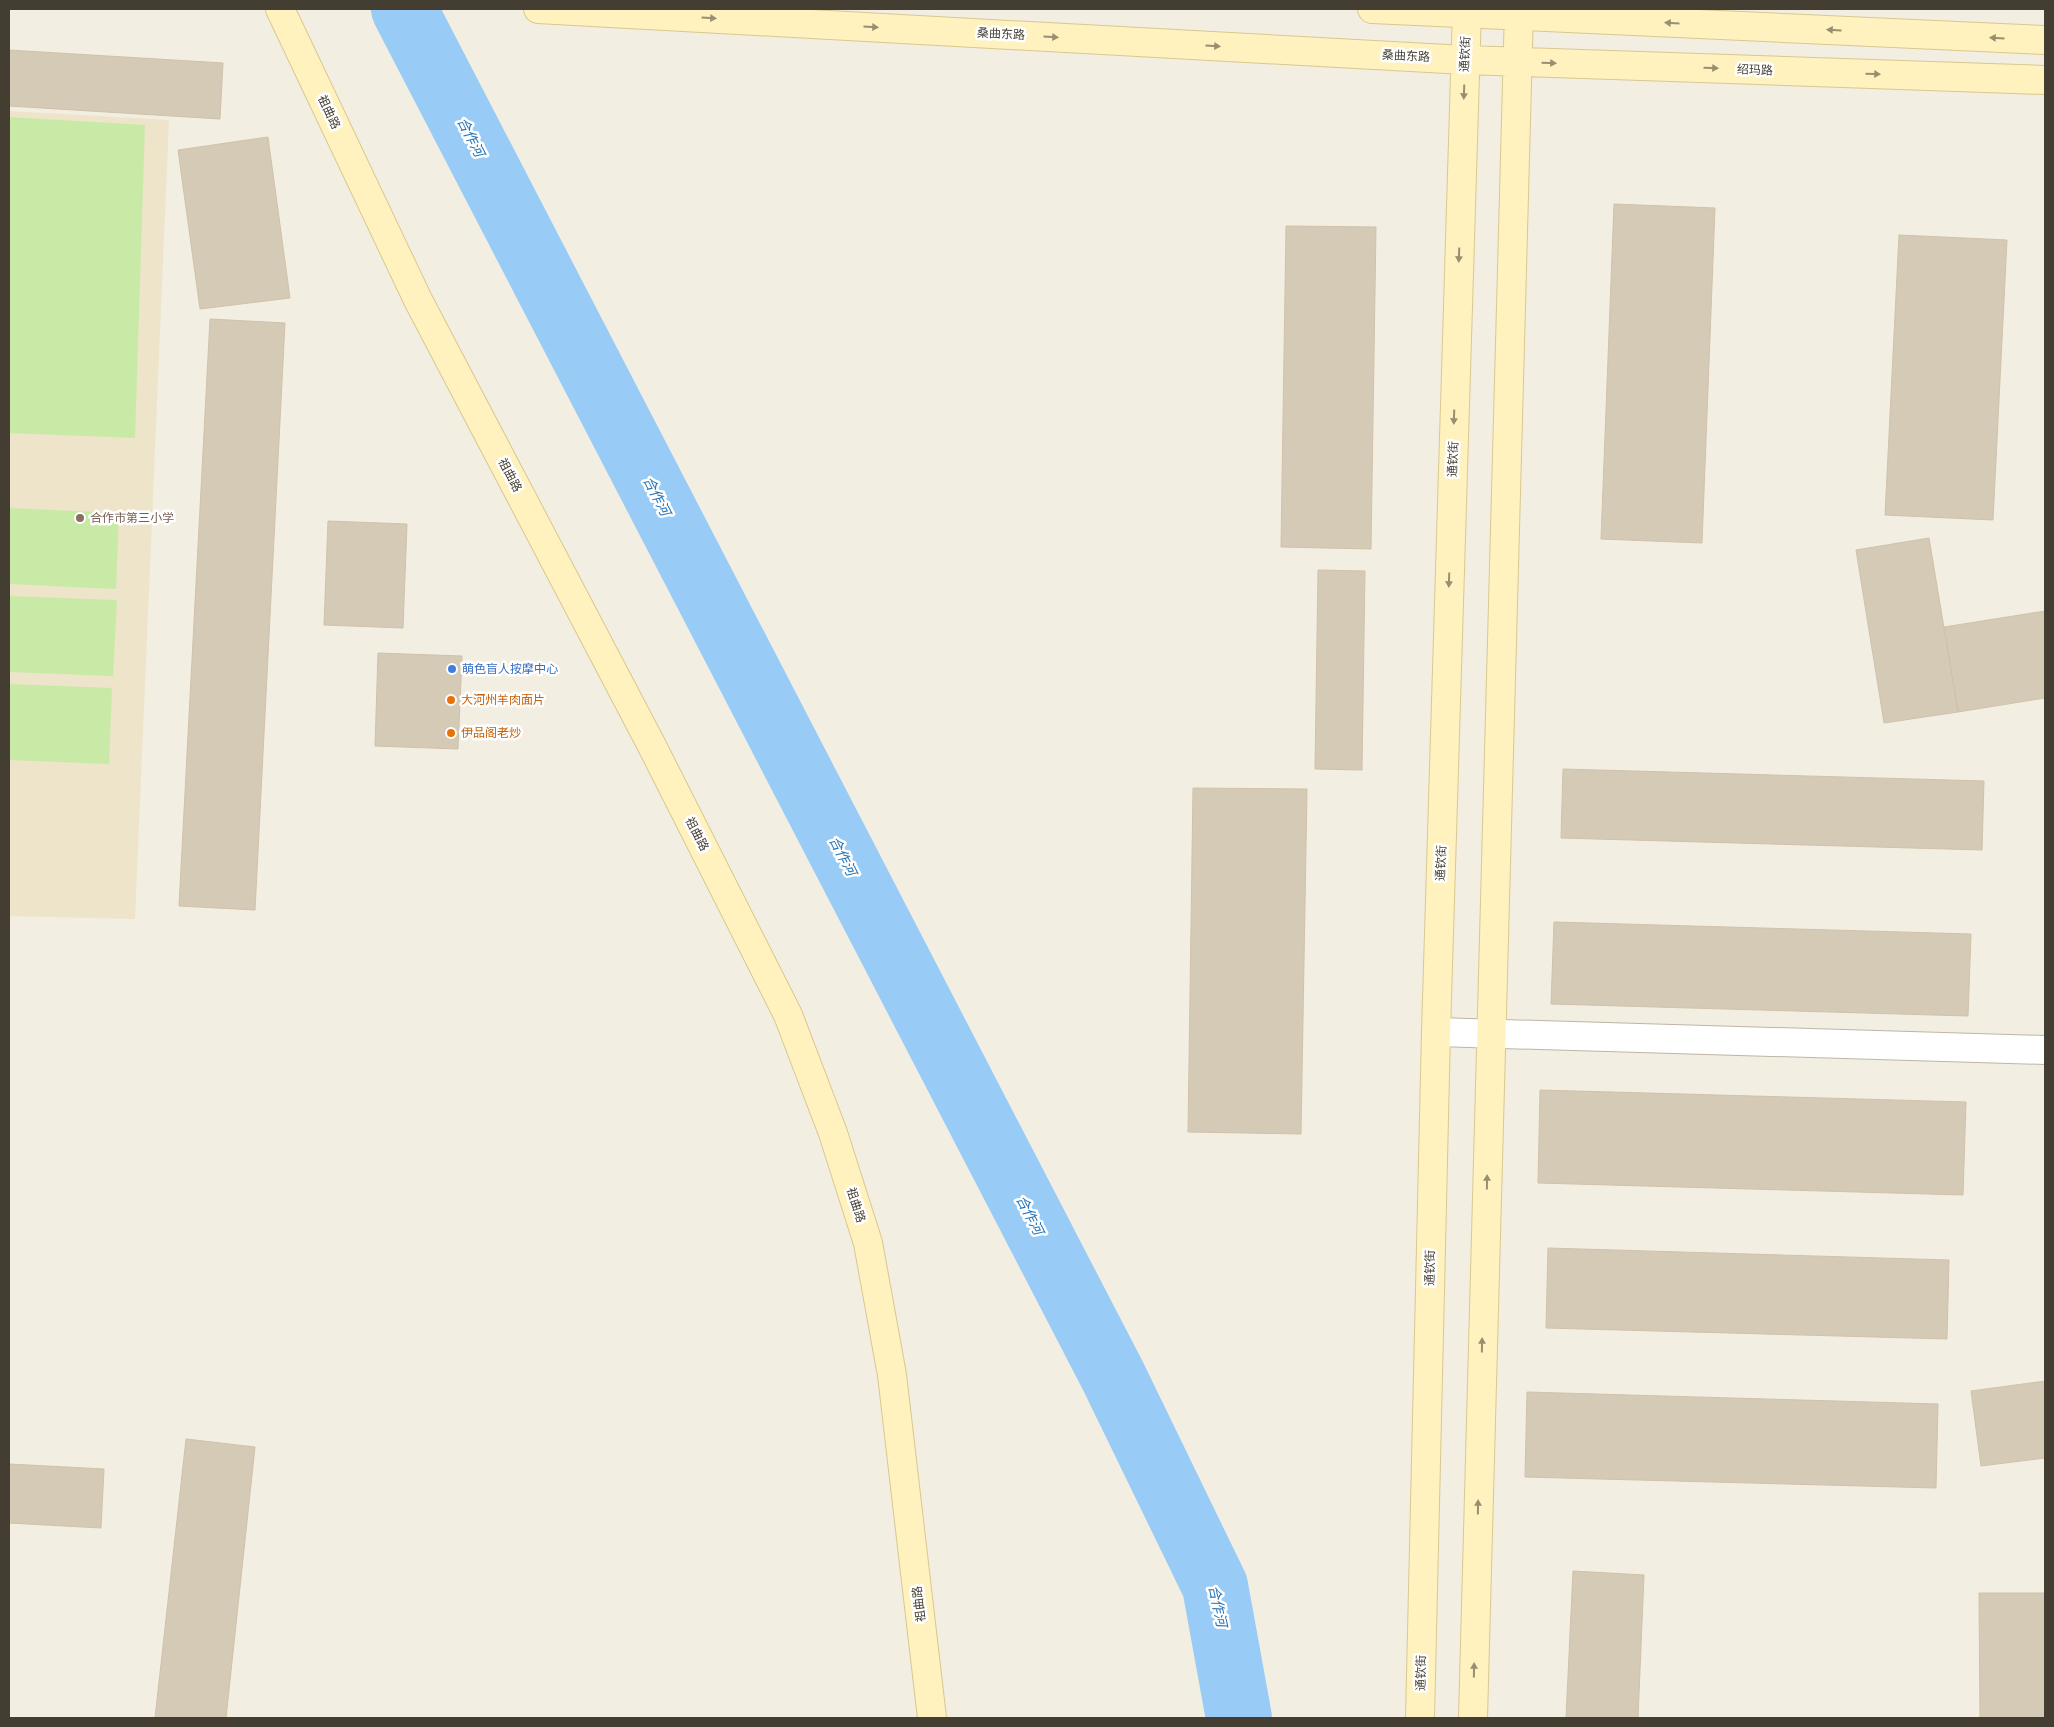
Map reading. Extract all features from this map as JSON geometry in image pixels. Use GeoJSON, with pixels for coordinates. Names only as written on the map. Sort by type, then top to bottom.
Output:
{"type":"FeatureCollection","features":[{"type":"Feature","properties":{"kind":"main road","name":"祖曲路"},"geometry":{"type":"LineString","coordinates":[[280,9],[418,300],[652,746],[788,1015],[834,1133],[868,1243],[892,1375],[932,1718]]}},
{"type":"Feature","properties":{"kind":"main road","name":"桑曲东路"},"geometry":{"type":"LineString","coordinates":[[538,9],[1465,60]]}},
{"type":"Feature","properties":{"kind":"main road"},"geometry":{"type":"LineString","coordinates":[[1372,9],[1519,12],[2045,40]]}},
{"type":"Feature","properties":{"kind":"main road","name":"通钦街"},"geometry":{"type":"LineString","coordinates":[[1420,1718],[1436,1032],[1467,11]]}},
{"type":"Feature","properties":{"kind":"main road"},"geometry":{"type":"LineString","coordinates":[[1473,1718],[1519,12]]}},
{"type":"Feature","properties":{"kind":"main road","name":"绍玛路"},"geometry":{"type":"LineString","coordinates":[[1465,60],[2045,80]]}},
{"type":"Feature","properties":{"kind":"street"},"geometry":{"type":"LineString","coordinates":[[1436,1032],[2045,1050]]}},
{"type":"Feature","properties":{"kind":"shaded area","name":"合作市第三小学"},"geometry":{"type":"Polygon","coordinates":[[[9,111],[169,120],[135,919],[9,916],[9,111]]]}},
{"type":"Feature","properties":{"kind":"green space"},"geometry":{"type":"Polygon","coordinates":[[[9,117],[145,125],[135,438],[9,433],[9,117]]]}},
{"type":"Feature","properties":{"kind":"green space"},"geometry":{"type":"Polygon","coordinates":[[[9,508],[119,513],[116,589],[9,584],[9,508]]]}},
{"type":"Feature","properties":{"kind":"green space"},"geometry":{"type":"Polygon","coordinates":[[[9,596],[117,600],[113,676],[9,672],[9,596]]]}},
{"type":"Feature","properties":{"kind":"green space"},"geometry":{"type":"Polygon","coordinates":[[[9,684],[112,688],[109,764],[9,760],[9,684]]]}},
{"type":"Feature","properties":{"kind":"building"},"geometry":{"type":"Polygon","coordinates":[[[9,50],[223,63],[220,119],[9,106],[9,50]]]}},
{"type":"Feature","properties":{"kind":"building"},"geometry":{"type":"Polygon","coordinates":[[[268,137],[290,298],[200,309],[178,150],[268,137]]]}},
{"type":"Feature","properties":{"kind":"building"},"geometry":{"type":"Polygon","coordinates":[[[1614,204],[1715,208],[1702,543],[1601,539],[1614,204]]]}},
{"type":"Feature","properties":{"kind":"building"},"geometry":{"type":"Polygon","coordinates":[[[1286,226],[1376,227],[1371,549],[1281,547],[1286,226]]]}},
{"type":"Feature","properties":{"kind":"building"},"geometry":{"type":"Polygon","coordinates":[[[1899,235],[2007,240],[1993,520],[1885,515],[1899,235]]]}},
{"type":"Feature","properties":{"kind":"building"},"geometry":{"type":"Polygon","coordinates":[[[210,319],[285,323],[255,910],[179,906],[210,319]]]}},
{"type":"Feature","properties":{"kind":"building"},"geometry":{"type":"Polygon","coordinates":[[[328,521],[407,524],[403,628],[324,625],[328,521]]]}},
{"type":"Feature","properties":{"kind":"building"},"geometry":{"type":"Polygon","coordinates":[[[1929,538],[1958,712],[1884,723],[1856,550],[1929,538]]]}},
{"type":"Feature","properties":{"kind":"building"},"geometry":{"type":"Polygon","coordinates":[[[1318,570],[1365,571],[1362,770],[1315,769],[1318,570]]]}},
{"type":"Feature","properties":{"kind":"building"},"geometry":{"type":"Polygon","coordinates":[[[2045,611],[2045,698],[1958,712],[1944,627],[2045,611]]]}},
{"type":"Feature","properties":{"kind":"building"},"geometry":{"type":"Polygon","coordinates":[[[378,653],[462,656],[458,749],[375,746],[378,653]]]}},
{"type":"Feature","properties":{"kind":"building"},"geometry":{"type":"Polygon","coordinates":[[[1563,769],[1984,781],[1982,850],[1561,838],[1563,769]]]}},
{"type":"Feature","properties":{"kind":"building"},"geometry":{"type":"Polygon","coordinates":[[[1193,788],[1307,789],[1301,1134],[1188,1132],[1193,788]]]}},
{"type":"Feature","properties":{"kind":"building"},"geometry":{"type":"Polygon","coordinates":[[[1554,922],[1971,934],[1968,1016],[1551,1004],[1554,922]]]}},
{"type":"Feature","properties":{"kind":"building"},"geometry":{"type":"Polygon","coordinates":[[[1540,1090],[1966,1102],[1963,1195],[1538,1183],[1540,1090]]]}},
{"type":"Feature","properties":{"kind":"building"},"geometry":{"type":"Polygon","coordinates":[[[1548,1248],[1949,1260],[1947,1339],[1546,1328],[1548,1248]]]}},
{"type":"Feature","properties":{"kind":"building"},"geometry":{"type":"Polygon","coordinates":[[[2045,1381],[2045,1458],[1981,1466],[1971,1391],[2045,1381]]]}},
{"type":"Feature","properties":{"kind":"building"},"geometry":{"type":"Polygon","coordinates":[[[1527,1392],[1938,1404],[1936,1488],[1525,1477],[1527,1392]]]}},
{"type":"Feature","properties":{"kind":"building"},"geometry":{"type":"Polygon","coordinates":[[[186,1439],[255,1447],[226,1718],[155,1718],[186,1439]]]}},
{"type":"Feature","properties":{"kind":"building"},"geometry":{"type":"Polygon","coordinates":[[[9,1464],[104,1469],[101,1528],[9,1523],[9,1464]]]}},
{"type":"Feature","properties":{"kind":"building"},"geometry":{"type":"Polygon","coordinates":[[[1573,1571],[1644,1575],[1638,1718],[1566,1718],[1573,1571]]]}},
{"type":"Feature","properties":{"kind":"building"},"geometry":{"type":"Polygon","coordinates":[[[1979,1593],[2045,1593],[2045,1718],[1980,1718],[1979,1593]]]}},
{"type":"Feature","properties":{"kind":"waterway","name":"合作河"},"geometry":{"type":"LineString","coordinates":[[404,9],[1113,1376],[1215,1586],[1239,1718]]}},
{"type":"Feature","properties":{"kind":"place","name":"合作市第三小学"},"geometry":{"type":"Point","coordinates":[80,518]}},
{"type":"Feature","properties":{"kind":"place","name":"萌色盲人按摩中心"},"geometry":{"type":"Point","coordinates":[452,669]}},
{"type":"Feature","properties":{"kind":"place","name":"大河州羊肉面片"},"geometry":{"type":"Point","coordinates":[451,700]}},
{"type":"Feature","properties":{"kind":"place","name":"伊品阁老炒"},"geometry":{"type":"Point","coordinates":[451,733]}}]}
